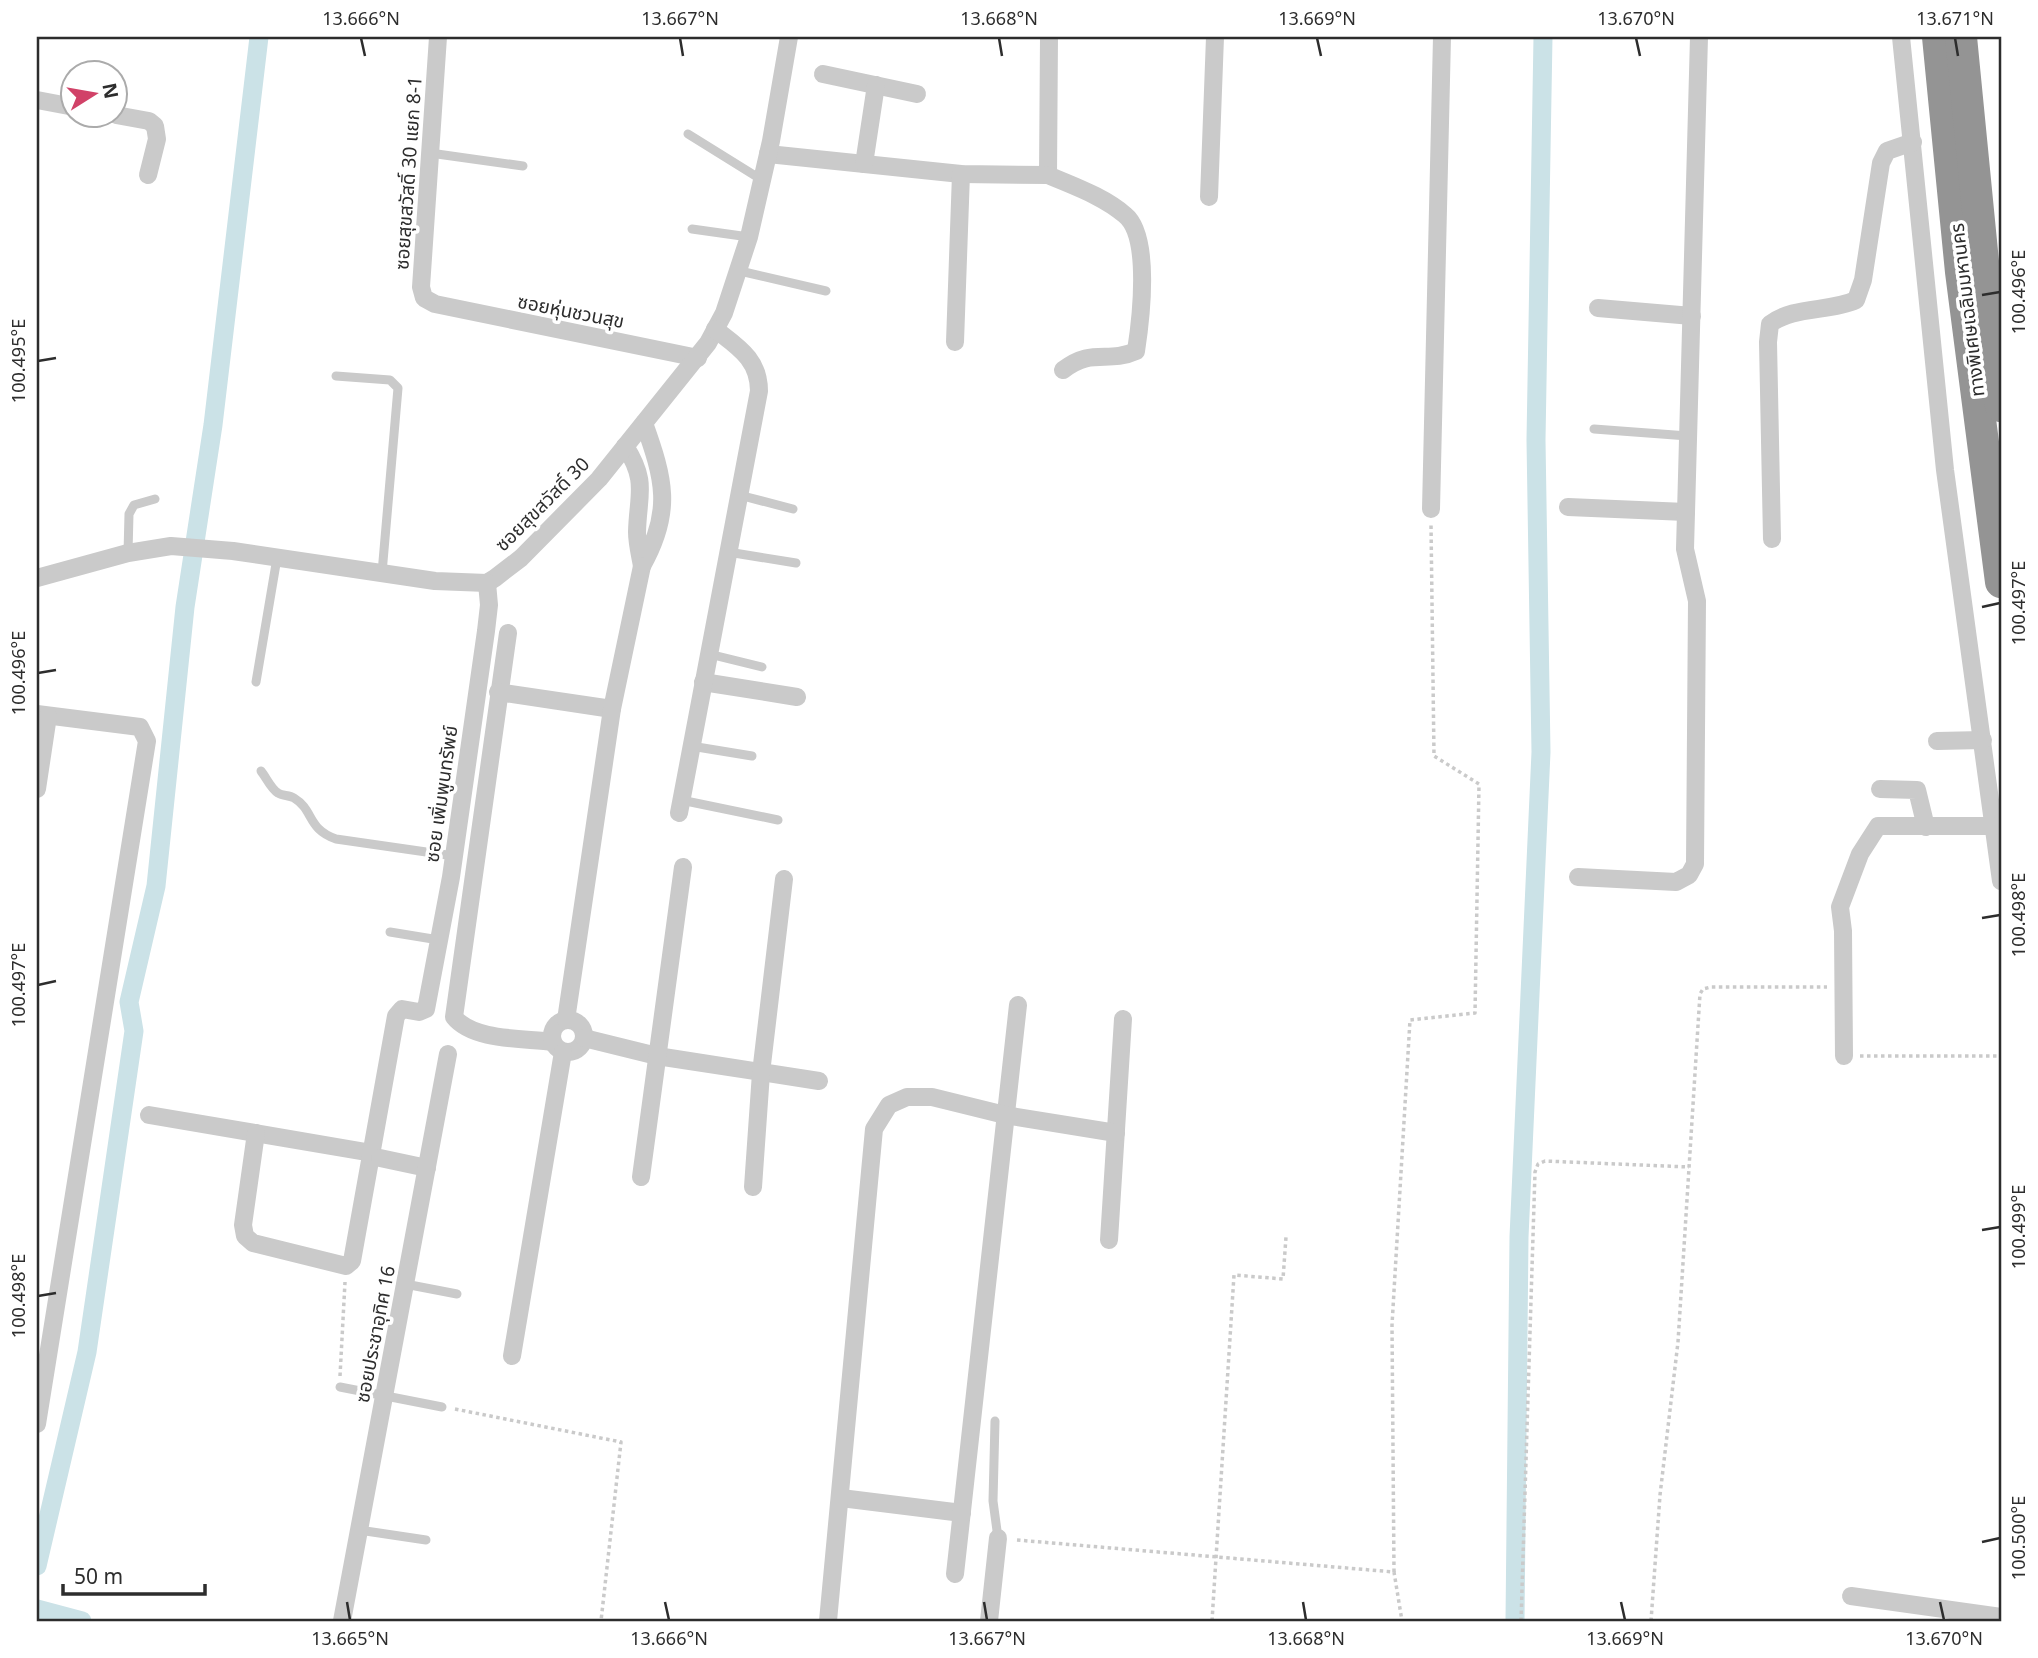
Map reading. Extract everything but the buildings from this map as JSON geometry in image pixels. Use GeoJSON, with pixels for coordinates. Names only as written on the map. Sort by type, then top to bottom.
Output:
{"type":"FeatureCollection","features":[{"type":"Feature","properties":{"kind":"highway","name":"ทางพิเศษเฉลิมมหานคร"},"geometry":{"type":"LineString","coordinates":[[1938,37],[1961,272],[2001,582]]}},
{"type":"Feature","properties":{"kind":"highway","name":"ทางพิเศษเฉลิมมหานคร"},"geometry":{"type":"LineString","coordinates":[[1961,37],[1985,282],[2001,406]]}},
{"type":"Feature","properties":{"kind":"street","name":"ซอยสุขสวัสดิ์ 30 แยก 8-1"},"geometry":{"type":"LineString","coordinates":[[435,304],[424,298],[421,287],[438,37]]}},
{"type":"Feature","properties":{"kind":"street","name":"ซอยสุขสวัสดิ์ 30"},"geometry":{"type":"LineString","coordinates":[[487,583],[538,541],[599,479],[698,358],[715,329],[740,271],[749,237],[768,154],[789,37]]}},
{"type":"Feature","properties":{"kind":"street"},"geometry":{"type":"LineString","coordinates":[[1048,175],[1049,37]]}},
{"type":"Feature","properties":{"kind":"street"},"geometry":{"type":"LineString","coordinates":[[1209,197],[1215,37]]}},
{"type":"Feature","properties":{"kind":"street"},"geometry":{"type":"LineString","coordinates":[[1431,509],[1442,37]]}},
{"type":"Feature","properties":{"kind":"street"},"geometry":{"type":"LineString","coordinates":[[1578,877],[1676,882],[1689,875],[1695,864],[1697,601],[1688,568],[1686,512],[1699,37]]}},
{"type":"Feature","properties":{"kind":"street"},"geometry":{"type":"LineString","coordinates":[[1901,37],[1945,470],[1990,744],[1994,826],[2001,881]]}},
{"type":"Feature","properties":{"kind":"street"},"geometry":{"type":"LineString","coordinates":[[1952,37],[1969,222],[2001,481]]}},
{"type":"Feature","properties":{"kind":"street"},"geometry":{"type":"LineString","coordinates":[[823,75],[918,94]]}},
{"type":"Feature","properties":{"kind":"street"},"geometry":{"type":"LineString","coordinates":[[864,164],[876,85]]}},
{"type":"Feature","properties":{"kind":"street"},"geometry":{"type":"LineString","coordinates":[[37,100],[60,104]]}},
{"type":"Feature","properties":{"kind":"street"},"geometry":{"type":"LineString","coordinates":[[130,118],[149,121],[155,126],[157,139],[148,175]]}},
{"type":"Feature","properties":{"kind":"street"},"geometry":{"type":"LineString","coordinates":[[1772,539],[1768,342],[1770,324],[1788,314],[1842,306],[1856,300],[1863,280],[1881,163],[1887,151],[1913,142]]}},
{"type":"Feature","properties":{"kind":"street"},"geometry":{"type":"LineString","coordinates":[[768,154],[961,174],[1048,175],[1089,193],[1126,215],[1137,230],[1142,251],[1136,351],[1123,356],[1080,357],[1063,370]]}},
{"type":"Feature","properties":{"kind":"street"},"geometry":{"type":"LineString","coordinates":[[955,342],[961,174]]}},
{"type":"Feature","properties":{"kind":"street","name":"ซอยหุ่นชวนสุข"},"geometry":{"type":"LineString","coordinates":[[435,304],[698,358]]}},
{"type":"Feature","properties":{"kind":"street"},"geometry":{"type":"LineString","coordinates":[[1598,308],[1692,316]]}},
{"type":"Feature","properties":{"kind":"street"},"geometry":{"type":"LineString","coordinates":[[680,807],[759,379],[752,359],[715,329]]}},
{"type":"Feature","properties":{"kind":"street"},"geometry":{"type":"LineString","coordinates":[[512,1356],[558,1047],[554,1028],[566,1020],[612,709],[642,566],[658,538],[663,493],[657,460],[644,423]]}},
{"type":"Feature","properties":{"kind":"street"},"geometry":{"type":"LineString","coordinates":[[625,446],[638,466],[640,477],[637,533],[642,566]]}},
{"type":"Feature","properties":{"kind":"street"},"geometry":{"type":"LineString","coordinates":[[1568,507],[1686,512]]}},
{"type":"Feature","properties":{"kind":"street"},"geometry":{"type":"LineString","coordinates":[[37,578],[128,553],[171,546],[233,551],[435,581],[487,583]]}},
{"type":"Feature","properties":{"kind":"street","name":"ซอย เพิ่มพูนทรัพย์"},"geometry":{"type":"LineString","coordinates":[[376,1155],[396,1016],[402,1009],[419,1012],[426,1009],[454,856],[489,605],[487,583]]}},
{"type":"Feature","properties":{"kind":"street"},"geometry":{"type":"LineString","coordinates":[[508,633],[454,1017],[461,1026],[474,1032],[577,1050],[584,1038],[580,1025],[566,1020]]}},
{"type":"Feature","properties":{"kind":"street"},"geometry":{"type":"LineString","coordinates":[[703,682],[797,697]]}},
{"type":"Feature","properties":{"kind":"street"},"geometry":{"type":"LineString","coordinates":[[498,692],[612,709]]}},
{"type":"Feature","properties":{"kind":"street"},"geometry":{"type":"LineString","coordinates":[[37,789],[43,715],[140,727],[147,741],[37,1424]]}},
{"type":"Feature","properties":{"kind":"street"},"geometry":{"type":"LineString","coordinates":[[1937,741],[1990,744]]}},
{"type":"Feature","properties":{"kind":"street"},"geometry":{"type":"LineString","coordinates":[[1880,789],[1917,790],[1926,827]]}},
{"type":"Feature","properties":{"kind":"street"},"geometry":{"type":"LineString","coordinates":[[1844,1056],[1840,907],[1868,837],[1878,827],[1994,826]]}},
{"type":"Feature","properties":{"kind":"street"},"geometry":{"type":"LineString","coordinates":[[641,1177],[683,867]]}},
{"type":"Feature","properties":{"kind":"street"},"geometry":{"type":"LineString","coordinates":[[753,1187],[761,1073],[783,879]]}},
{"type":"Feature","properties":{"kind":"street"},"geometry":{"type":"LineString","coordinates":[[955,1574],[1018,1006]]}},
{"type":"Feature","properties":{"kind":"street"},"geometry":{"type":"LineString","coordinates":[[1109,1240],[1123,1019]]}},
{"type":"Feature","properties":{"kind":"street"},"geometry":{"type":"LineString","coordinates":[[584,1038],[657,1056],[819,1081]]}},
{"type":"Feature","properties":{"kind":"street","name":"ซอยประชาอุทิศ 16"},"geometry":{"type":"LineString","coordinates":[[342,1621],[448,1054]]}},
{"type":"Feature","properties":{"kind":"street"},"geometry":{"type":"LineString","coordinates":[[828,1621],[874,1129],[889,1105],[907,1097],[932,1097],[1005,1115],[1116,1133]]}},
{"type":"Feature","properties":{"kind":"street"},"geometry":{"type":"LineString","coordinates":[[149,1115],[376,1155],[427,1168]]}},
{"type":"Feature","properties":{"kind":"street"},"geometry":{"type":"LineString","coordinates":[[256,1133],[243,1225],[245,1236],[253,1243],[346,1266],[352,1261],[376,1155]]}},
{"type":"Feature","properties":{"kind":"street"},"geometry":{"type":"LineString","coordinates":[[841,1498],[962,1513]]}},
{"type":"Feature","properties":{"kind":"street"},"geometry":{"type":"LineString","coordinates":[[989,1621],[998,1538]]}},
{"type":"Feature","properties":{"kind":"street"},"geometry":{"type":"LineString","coordinates":[[1851,1596],[2001,1617]]}},
{"type":"Feature","properties":{"kind":"lane"},"geometry":{"type":"LineString","coordinates":[[688,134],[762,180]]}},
{"type":"Feature","properties":{"kind":"lane"},"geometry":{"type":"LineString","coordinates":[[430,153],[523,166]]}},
{"type":"Feature","properties":{"kind":"lane"},"geometry":{"type":"LineString","coordinates":[[692,229],[749,237]]}},
{"type":"Feature","properties":{"kind":"lane"},"geometry":{"type":"LineString","coordinates":[[740,271],[826,292]]}},
{"type":"Feature","properties":{"kind":"lane"},"geometry":{"type":"LineString","coordinates":[[336,376],[390,380],[398,388],[382,573]]}},
{"type":"Feature","properties":{"kind":"lane"},"geometry":{"type":"LineString","coordinates":[[1594,429],[1688,436]]}},
{"type":"Feature","properties":{"kind":"lane"},"geometry":{"type":"LineString","coordinates":[[739,495],[793,509]]}},
{"type":"Feature","properties":{"kind":"lane"},"geometry":{"type":"LineString","coordinates":[[128,553],[129,514],[134,505],[155,499]]}},
{"type":"Feature","properties":{"kind":"lane"},"geometry":{"type":"LineString","coordinates":[[728,552],[796,563]]}},
{"type":"Feature","properties":{"kind":"lane"},"geometry":{"type":"LineString","coordinates":[[256,682],[276,558]]}},
{"type":"Feature","properties":{"kind":"lane"},"geometry":{"type":"LineString","coordinates":[[709,654],[761,667]]}},
{"type":"Feature","properties":{"kind":"lane"},"geometry":{"type":"LineString","coordinates":[[691,746],[752,755]]}},
{"type":"Feature","properties":{"kind":"lane"},"geometry":{"type":"LineString","coordinates":[[261,771],[277,793],[294,798],[300,804],[323,834],[336,839],[454,856]]}},
{"type":"Feature","properties":{"kind":"lane"},"geometry":{"type":"LineString","coordinates":[[680,807],[778,820]]}},
{"type":"Feature","properties":{"kind":"lane"},"geometry":{"type":"LineString","coordinates":[[390,932],[439,940]]}},
{"type":"Feature","properties":{"kind":"lane"},"geometry":{"type":"LineString","coordinates":[[405,1284],[457,1294]]}},
{"type":"Feature","properties":{"kind":"lane"},"geometry":{"type":"LineString","coordinates":[[340,1387],[442,1407]]}},
{"type":"Feature","properties":{"kind":"lane"},"geometry":{"type":"LineString","coordinates":[[995,1421],[993,1501],[998,1538]]}},
{"type":"Feature","properties":{"kind":"lane"},"geometry":{"type":"LineString","coordinates":[[359,1530],[426,1540]]}},
{"type":"Feature","properties":{"kind":"path"},"geometry":{"type":"LineString","coordinates":[[1402,1621],[1394,1572],[1392,1325],[1410,1020],[1475,1013],[1479,784],[1434,756],[1431,509]]}},
{"type":"Feature","properties":{"kind":"path"},"geometry":{"type":"LineString","coordinates":[[1651,1621],[1660,1495],[1678,1342],[1703,989],[1843,986]]}},
{"type":"Feature","properties":{"kind":"path"},"geometry":{"type":"LineString","coordinates":[[1844,1056],[2001,1056]]}},
{"type":"Feature","properties":{"kind":"path"},"geometry":{"type":"LineString","coordinates":[[1521,1621],[1535,1172],[1538,1164],[1545,1161],[1689,1167]]}},
{"type":"Feature","properties":{"kind":"path"},"geometry":{"type":"LineString","coordinates":[[1212,1621],[1234,1275],[1283,1279],[1286,1237]]}},
{"type":"Feature","properties":{"kind":"path"},"geometry":{"type":"LineString","coordinates":[[340,1387],[346,1266]]}},
{"type":"Feature","properties":{"kind":"path"},"geometry":{"type":"LineString","coordinates":[[442,1407],[621,1442],[601,1621]]}},
{"type":"Feature","properties":{"kind":"path"},"geometry":{"type":"LineString","coordinates":[[998,1538],[1394,1572]]}},
{"type":"Feature","properties":{"kind":"waterway"},"geometry":{"type":"LineString","coordinates":[[37,1566],[87,1352],[134,1031],[129,1002],[156,886],[185,607],[213,425],[259,37]]}},
{"type":"Feature","properties":{"kind":"waterway"},"geometry":{"type":"LineString","coordinates":[[1515,1621],[1519,1237],[1541,752],[1536,440],[1543,37]]}},
{"type":"Feature","properties":{"kind":"waterway"},"geometry":{"type":"LineString","coordinates":[[37,1609],[82,1621]]}}]}
